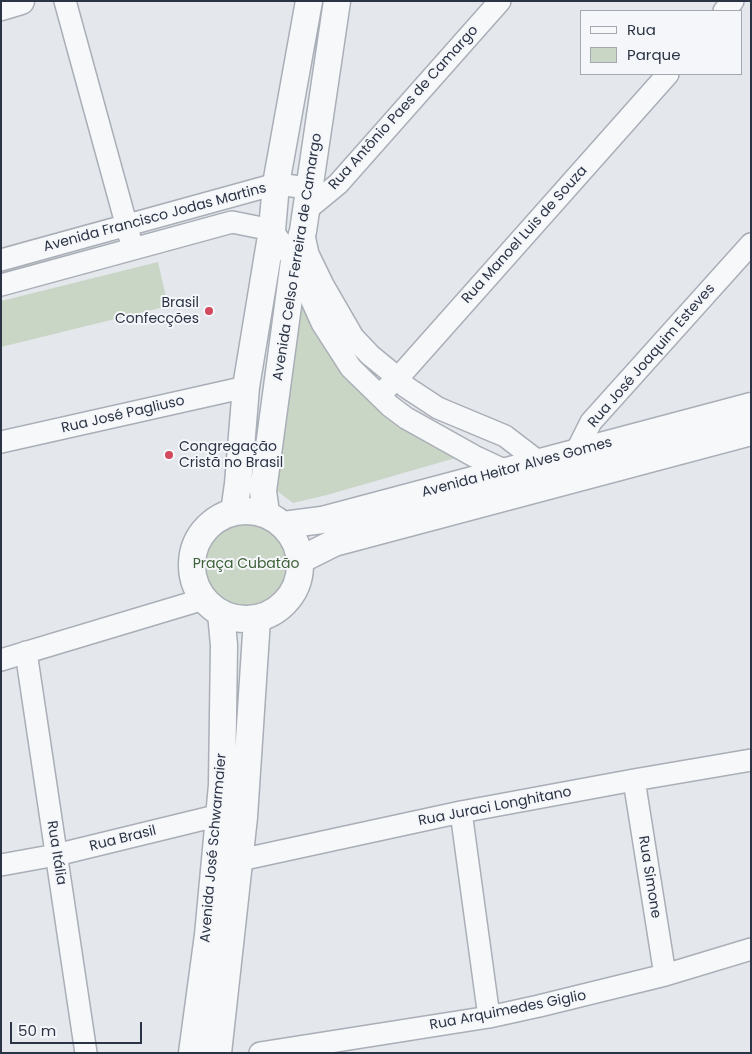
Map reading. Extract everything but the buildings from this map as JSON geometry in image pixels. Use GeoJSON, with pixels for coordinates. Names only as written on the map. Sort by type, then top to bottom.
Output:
{"type":"FeatureCollection","features":[{"type":"Feature","properties":{"kind":"street"},"geometry":{"type":"LineString","coordinates":[[1,7],[21,1]]}},
{"type":"Feature","properties":{"kind":"street"},"geometry":{"type":"LineString","coordinates":[[65,1],[133,250]]}},
{"type":"Feature","properties":{"kind":"street"},"geometry":{"type":"LineString","coordinates":[[234,512],[246,388],[272,230],[276,184],[309,1]]}},
{"type":"Feature","properties":{"kind":"street","name":"Avenida Celso Ferreira de Camargo"},"geometry":{"type":"LineString","coordinates":[[275,519],[263,491],[294,260],[306,210],[337,1]]}},
{"type":"Feature","properties":{"kind":"street","name":"Rua Antônio Paes de Camargo"},"geometry":{"type":"LineString","coordinates":[[306,210],[338,184],[500,1]]}},
{"type":"Feature","properties":{"kind":"street","name":"Rua Manoel Luis de Souza"},"geometry":{"type":"LineString","coordinates":[[379,395],[398,378],[667,75]]}},
{"type":"Feature","properties":{"kind":"street","name":"Avenida Francisco Jodas Martins"},"geometry":{"type":"LineString","coordinates":[[1,260],[276,184],[306,210]]}},
{"type":"Feature","properties":{"kind":"street"},"geometry":{"type":"LineString","coordinates":[[306,210],[308,254],[323,285],[353,337],[406,387],[438,408],[505,436],[539,462],[548,486]]}},
{"type":"Feature","properties":{"kind":"street","name":"Avenida Francisco Jodas Martins"},"geometry":{"type":"LineString","coordinates":[[1,285],[232,222],[272,230]]}},
{"type":"Feature","properties":{"kind":"street"},"geometry":{"type":"LineString","coordinates":[[272,230],[294,260],[322,323],[351,368],[390,406],[406,418],[474,456],[506,471],[516,495]]}},
{"type":"Feature","properties":{"kind":"street","name":"Rua José Joaquim Esteves"},"geometry":{"type":"LineString","coordinates":[[576,452],[591,422],[751,244]]}},
{"type":"Feature","properties":{"kind":"street","name":"Rua José Pagliuso"},"geometry":{"type":"LineString","coordinates":[[1,442],[246,388]]}},
{"type":"Feature","properties":{"kind":"street","name":"Avenida Heitor Alves Gomes"},"geometry":{"type":"LineString","coordinates":[[275,519],[322,520],[751,406]]}},
{"type":"Feature","properties":{"kind":"street","name":"Avenida Heitor Alves Gomes"},"geometry":{"type":"LineString","coordinates":[[300,560],[334,543],[751,432]]}},
{"type":"Feature","properties":{"kind":"street"},"geometry":{"type":"LineString","coordinates":[[576,452],[581,478]]}},
{"type":"Feature","properties":{"kind":"street"},"geometry":{"type":"LineString","coordinates":[[253,511],[275,519],[294,539],[300,560],[299,575],[293,592],[280,606],[257,620],[235,618],[212,606],[195,583],[192,565],[195,547],[203,531],[217,519],[234,512],[253,511]]}},
{"type":"Feature","properties":{"kind":"street"},"geometry":{"type":"LineString","coordinates":[[1,660],[26,652],[212,606]]}},
{"type":"Feature","properties":{"kind":"street","name":"Avenida José Schwarmaier"},"geometry":{"type":"LineString","coordinates":[[212,606],[224,654],[222,785],[232,816],[240,860],[218,1053]]}},
{"type":"Feature","properties":{"kind":"street","name":"Avenida José Schwarmaier"},"geometry":{"type":"LineString","coordinates":[[192,1053],[208,934],[232,816],[257,620]]}},
{"type":"Feature","properties":{"kind":"street","name":"Rua Itália"},"geometry":{"type":"LineString","coordinates":[[26,652],[86,1053]]}},
{"type":"Feature","properties":{"kind":"street","name":"Rua Juraci Longhitano"},"geometry":{"type":"LineString","coordinates":[[240,860],[461,812],[751,760]]}},
{"type":"Feature","properties":{"kind":"street","name":"Rua Simone"},"geometry":{"type":"LineString","coordinates":[[634,780],[665,975]]}},
{"type":"Feature","properties":{"kind":"street"},"geometry":{"type":"LineString","coordinates":[[461,812],[489,1017]]}},
{"type":"Feature","properties":{"kind":"street","name":"Rua Brasil"},"geometry":{"type":"LineString","coordinates":[[1,865],[56,855],[232,816]]}},
{"type":"Feature","properties":{"kind":"street","name":"Rua Arquimedes Giglio"},"geometry":{"type":"LineString","coordinates":[[260,1053],[489,1017],[665,975],[751,949]]}},
{"type":"Feature","properties":{"kind":"green space"},"geometry":{"type":"Polygon","coordinates":[[[158,262],[168,306],[1,347],[1,301],[158,262]]]}},
{"type":"Feature","properties":{"kind":"green space"},"geometry":{"type":"Polygon","coordinates":[[[299,297],[329,346],[459,457],[293,503],[269,485],[299,297]]]}},
{"type":"Feature","properties":{"kind":"green space","name":"Praça Cubatão"},"geometry":{"type":"Polygon","coordinates":[[[246,522],[269,529],[281,541],[288,564],[281,587],[269,599],[246,606],[223,599],[211,587],[204,564],[211,541],[223,529],[246,522]]]}},
{"type":"Feature","properties":{"kind":"place","name":"Brasil Confecções"},"geometry":{"type":"Point","coordinates":[209,311]}},
{"type":"Feature","properties":{"kind":"place","name":"Congregação Cristã no Brasil"},"geometry":{"type":"Point","coordinates":[169,455]}}]}
